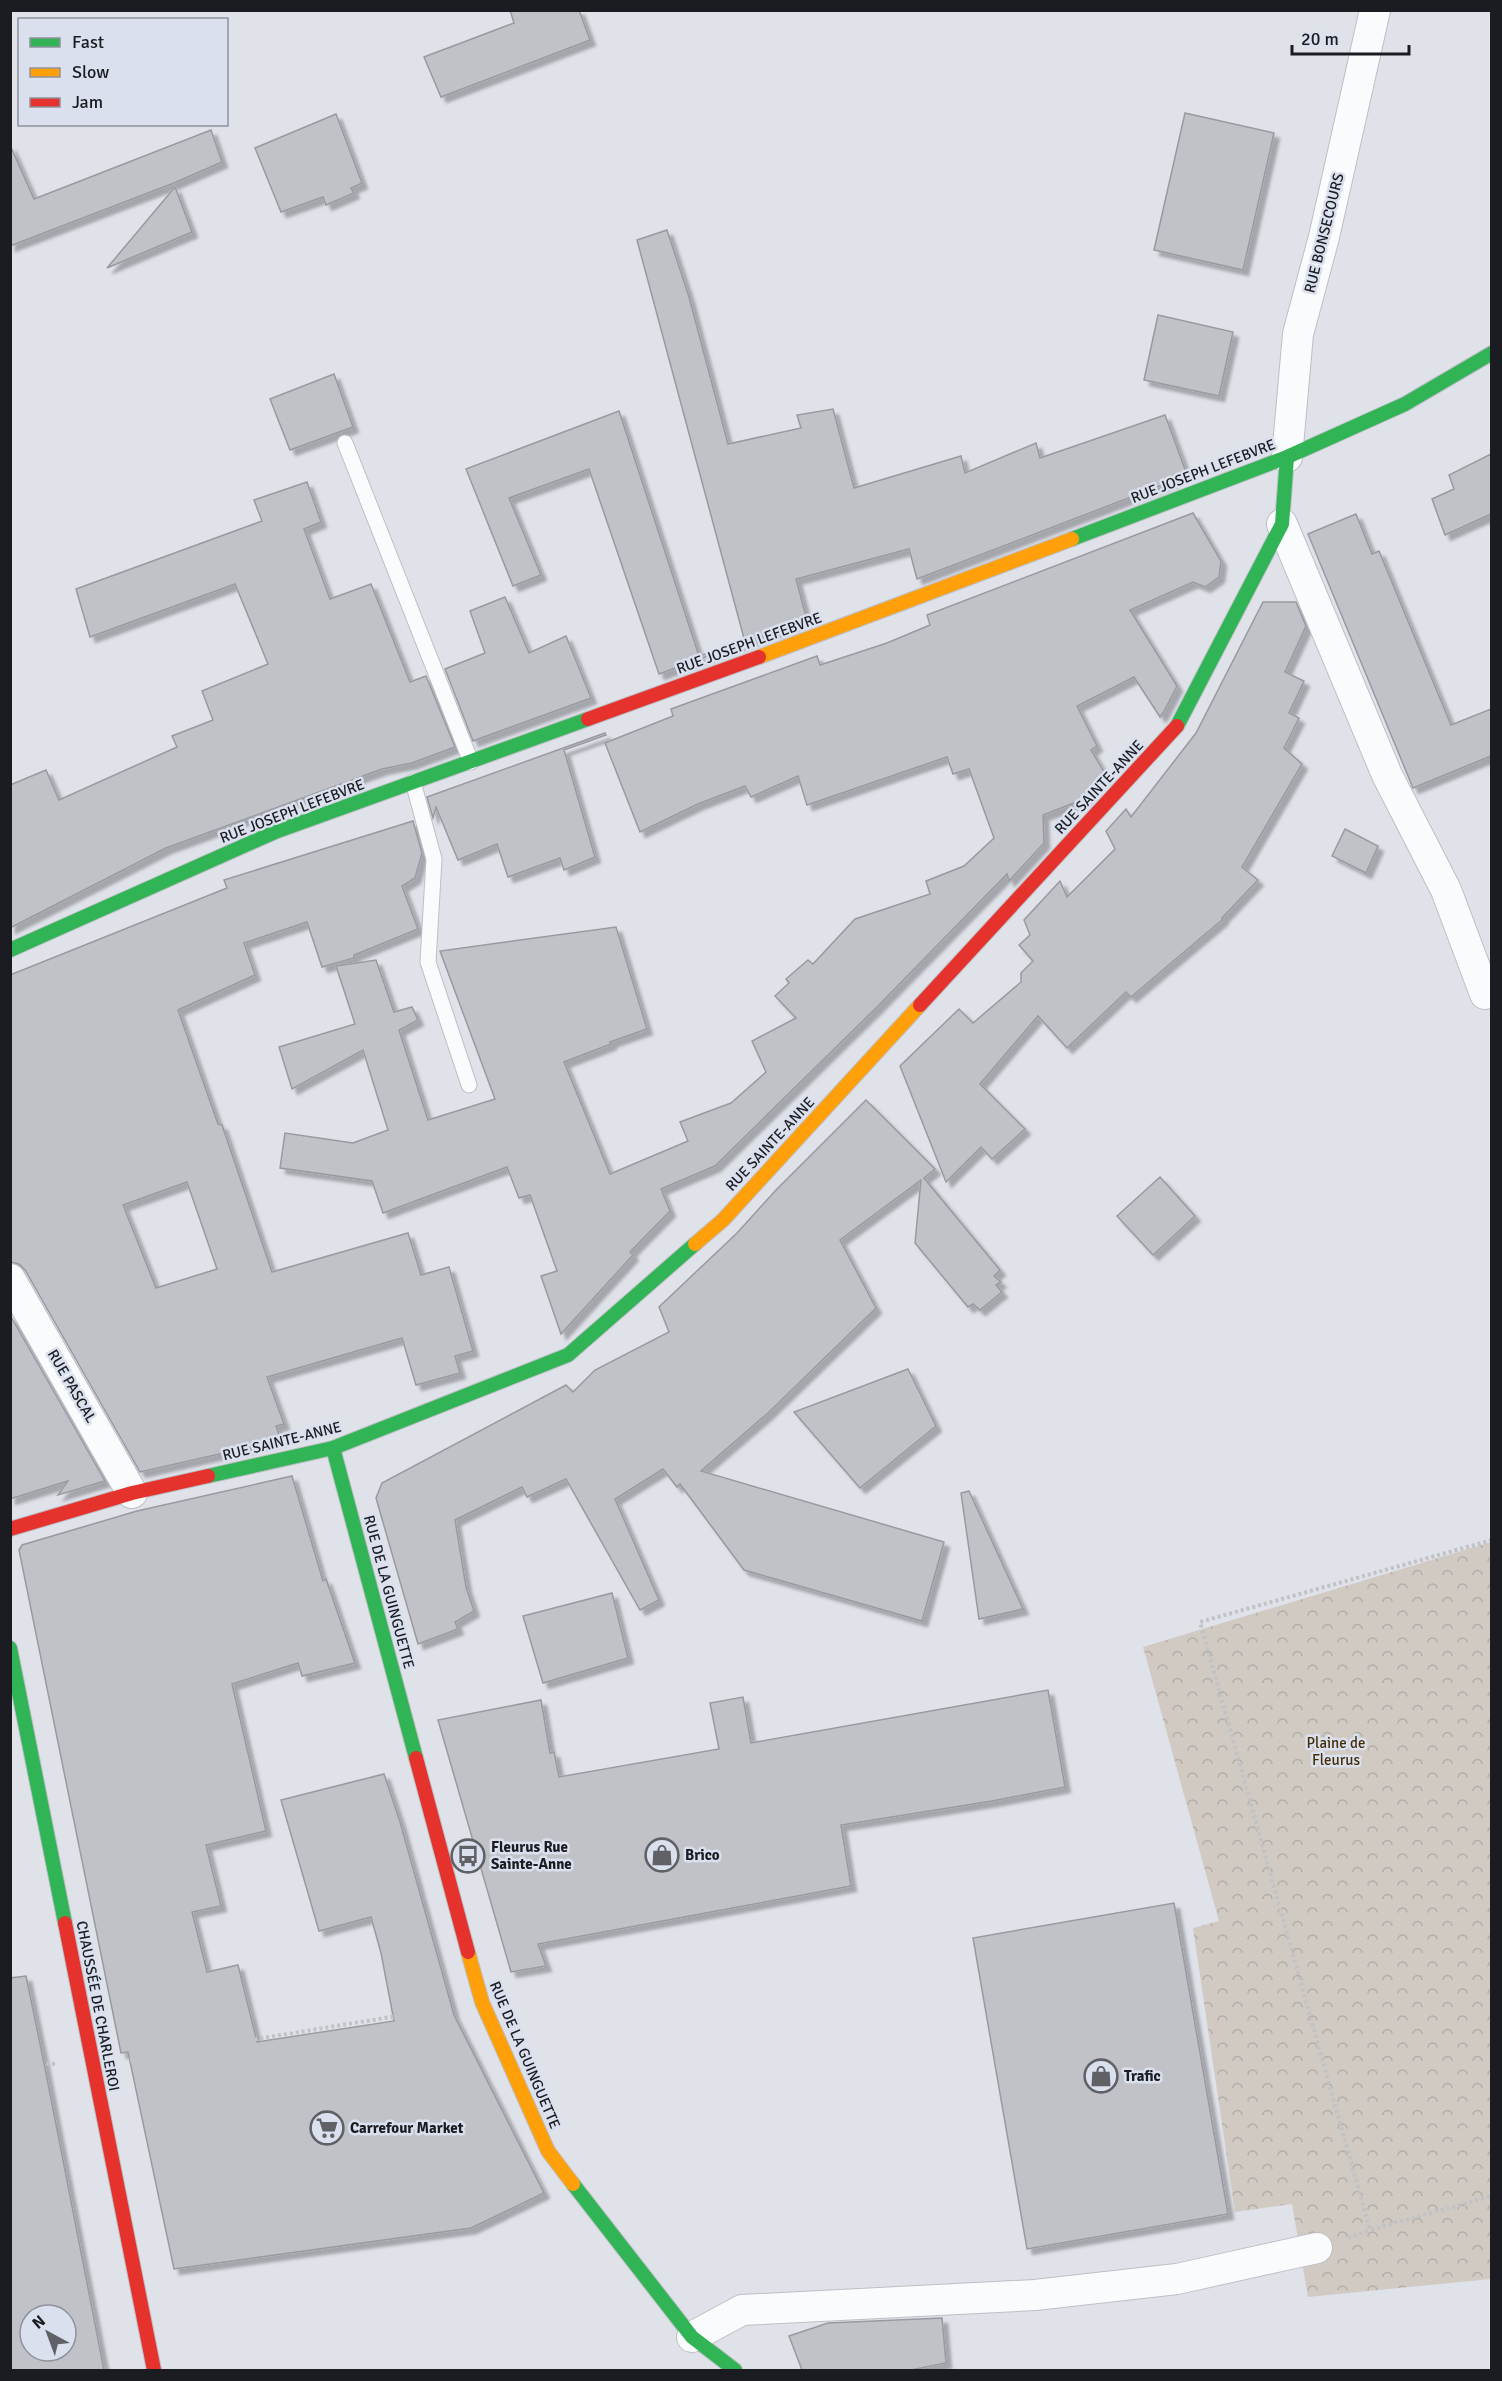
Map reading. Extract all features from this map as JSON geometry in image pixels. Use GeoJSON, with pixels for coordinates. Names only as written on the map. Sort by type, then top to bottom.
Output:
{"type":"FeatureCollection","features":[{"type":"Feature","properties":{"kind":"main road","name":"RUE JOSEPH LEFEBVRE"},"geometry":{"type":"LineString","coordinates":[[10,950],[275,832],[843,627],[1287,457],[1405,404],[1491,353]]}},
{"type":"Feature","properties":{"kind":"main road","name":"RUE SAINTE-ANNE"},"geometry":{"type":"LineString","coordinates":[[10,1529],[132,1493],[333,1448],[568,1355],[723,1220],[1179,724],[1282,524],[1287,457]]}},
{"type":"Feature","properties":{"kind":"main road","name":"RUE DE LA GUINGUETTE"},"geometry":{"type":"LineString","coordinates":[[333,1448],[482,2002],[548,2151],[630,2260],[692,2337],[735,2370]]}},
{"type":"Feature","properties":{"kind":"main road","name":"CHAUSSÉE DE CHARLEROI"},"geometry":{"type":"LineString","coordinates":[[10,1648],[154,2370]]}},
{"type":"Feature","properties":{"kind":"street","name":"RUE BONSECOURS"},"geometry":{"type":"LineString","coordinates":[[1287,457],[1298,334],[1324,237],[1375,10]]}},
{"type":"Feature","properties":{"kind":"street"},"geometry":{"type":"LineString","coordinates":[[1282,524],[1387,775],[1446,890],[1485,994]]}},
{"type":"Feature","properties":{"kind":"street","name":"RUE PASCAL"},"geometry":{"type":"LineString","coordinates":[[10,1279],[132,1493]]}},
{"type":"Feature","properties":{"kind":"street"},"geometry":{"type":"LineString","coordinates":[[692,2337],[742,2310],[1035,2295],[1177,2278],[1317,2248]]}},
{"type":"Feature","properties":{"kind":"lane"},"geometry":{"type":"LineString","coordinates":[[345,443],[471,762]]}},
{"type":"Feature","properties":{"kind":"lane"},"geometry":{"type":"LineString","coordinates":[[413,782],[434,859],[428,962],[469,1084]]}},
{"type":"Feature","properties":{"kind":"path"},"geometry":{"type":"LineString","coordinates":[[1491,1540],[1200,1622],[1370,2230],[1491,2196]]}},
{"type":"Feature","properties":{"kind":"path"},"geometry":{"type":"LineString","coordinates":[[10,2062],[93,2066],[482,2002]]}},
{"type":"Feature","properties":{"kind":"green space","name":"Plaine de Fleurus"},"geometry":{"type":"Polygon","coordinates":[[[1491,1542],[1491,2279],[1308,2297],[1292,2204],[1235,2212],[1193,1928],[1219,1921],[1143,1647],[1491,1542]]]}},
{"type":"Feature","properties":{"kind":"building"},"geometry":{"type":"Polygon","coordinates":[[[510,10],[579,10],[590,40],[441,97],[424,57],[514,23],[510,10]]]}},
{"type":"Feature","properties":{"kind":"building"},"geometry":{"type":"Polygon","coordinates":[[[1185,113],[1274,133],[1243,270],[1154,250],[1185,113]]]}},
{"type":"Feature","properties":{"kind":"building"},"geometry":{"type":"Polygon","coordinates":[[[336,114],[362,183],[351,188],[354,193],[326,205],[323,197],[281,212],[255,148],[336,114]]]}},
{"type":"Feature","properties":{"kind":"building"},"geometry":{"type":"Polygon","coordinates":[[[211,130],[222,162],[174,183],[10,246],[10,145],[34,199],[211,130]]]}},
{"type":"Feature","properties":{"kind":"building"},"geometry":{"type":"Polygon","coordinates":[[[175,187],[192,232],[107,268],[175,187]]]}},
{"type":"Feature","properties":{"kind":"building"},"geometry":{"type":"Polygon","coordinates":[[[667,230],[689,297],[728,444],[801,428],[797,415],[833,409],[854,488],[961,456],[965,473],[1036,443],[1040,458],[1165,415],[1186,472],[1171,478],[1173,481],[917,579],[909,549],[796,579],[807,620],[659,674],[589,469],[509,498],[541,575],[513,586],[466,469],[619,411],[699,656],[745,642],[637,240],[667,230]]]}},
{"type":"Feature","properties":{"kind":"building"},"geometry":{"type":"Polygon","coordinates":[[[1158,315],[1233,332],[1219,396],[1144,380],[1158,315]]]}},
{"type":"Feature","properties":{"kind":"building"},"geometry":{"type":"Polygon","coordinates":[[[334,374],[353,427],[290,450],[270,399],[334,374]]]}},
{"type":"Feature","properties":{"kind":"building"},"geometry":{"type":"Polygon","coordinates":[[[1491,454],[1491,514],[1445,535],[1432,499],[1454,489],[1449,475],[1491,454]]]}},
{"type":"Feature","properties":{"kind":"building"},"geometry":{"type":"Polygon","coordinates":[[[307,482],[321,522],[304,529],[330,599],[371,584],[410,682],[426,676],[455,747],[412,763],[382,769],[166,848],[10,928],[10,785],[46,770],[59,800],[177,747],[172,736],[213,720],[202,691],[268,664],[235,584],[90,637],[76,589],[262,521],[254,500],[307,482]]]}},
{"type":"Feature","properties":{"kind":"building"},"geometry":{"type":"Polygon","coordinates":[[[1193,513],[1221,561],[1219,577],[1205,587],[1193,582],[1130,610],[1177,686],[1160,717],[1134,677],[1077,706],[1097,746],[1091,750],[1106,775],[1084,799],[1043,815],[1044,843],[1009,881],[1007,874],[877,1007],[715,1166],[661,1189],[670,1211],[630,1252],[633,1255],[561,1334],[541,1276],[557,1271],[530,1195],[519,1198],[507,1167],[383,1213],[372,1181],[280,1168],[285,1133],[353,1143],[388,1130],[363,1050],[292,1089],[279,1047],[355,1024],[336,966],[376,960],[394,1012],[412,1007],[418,1020],[399,1030],[428,1120],[495,1099],[440,951],[616,927],[647,1029],[564,1062],[610,1174],[688,1141],[680,1122],[731,1103],[766,1072],[752,1041],[796,1018],[775,996],[789,983],[786,979],[808,960],[813,964],[855,919],[930,894],[926,881],[964,866],[994,838],[969,769],[953,774],[947,757],[807,805],[798,776],[751,797],[745,786],[698,804],[640,832],[605,743],[673,716],[671,709],[817,656],[820,665],[887,643],[930,625],[927,615],[1193,513]]]}},
{"type":"Feature","properties":{"kind":"building"},"geometry":{"type":"Polygon","coordinates":[[[1356,514],[1372,554],[1379,551],[1451,725],[1491,709],[1491,756],[1413,788],[1308,534],[1356,514]]]}},
{"type":"Feature","properties":{"kind":"building"},"geometry":{"type":"Polygon","coordinates":[[[505,597],[529,653],[566,636],[591,698],[473,741],[445,669],[485,653],[470,611],[505,597]]]}},
{"type":"Feature","properties":{"kind":"building"},"geometry":{"type":"Polygon","coordinates":[[[1263,602],[1296,602],[1306,626],[1285,672],[1304,681],[1289,713],[1299,718],[1284,748],[1302,764],[1242,867],[1258,880],[1223,919],[1131,997],[1126,992],[1067,1048],[1038,1016],[980,1084],[1025,1129],[992,1159],[981,1147],[946,1182],[900,1066],[959,1009],[973,1023],[1021,982],[1021,973],[1033,961],[1019,945],[1030,935],[1024,920],[1060,881],[1067,897],[1115,849],[1106,831],[1126,809],[1131,817],[1196,733],[1263,602]]]}},
{"type":"Feature","properties":{"kind":"building"},"geometry":{"type":"Polygon","coordinates":[[[605,733],[606,735],[564,750],[595,857],[564,870],[560,858],[508,877],[497,844],[458,860],[436,807],[433,818],[427,797],[605,733]]]}},
{"type":"Feature","properties":{"kind":"building"},"geometry":{"type":"Polygon","coordinates":[[[413,821],[422,853],[415,878],[402,886],[418,929],[354,955],[354,958],[322,967],[307,922],[244,943],[255,975],[178,1010],[218,1124],[222,1125],[272,1272],[408,1233],[421,1275],[449,1267],[473,1351],[455,1356],[460,1373],[416,1385],[402,1338],[267,1377],[284,1424],[276,1426],[281,1440],[140,1472],[25,1270],[19,1264],[10,1262],[10,975],[227,888],[224,880],[413,821]],[[187,1182],[123,1205],[156,1288],[217,1269],[187,1182]]]}},
{"type":"Feature","properties":{"kind":"building"},"geometry":{"type":"Polygon","coordinates":[[[1345,829],[1378,846],[1366,873],[1332,856],[1345,829]]]}},
{"type":"Feature","properties":{"kind":"building"},"geometry":{"type":"Polygon","coordinates":[[[866,1100],[935,1169],[924,1178],[1000,1270],[994,1276],[1001,1282],[996,1285],[1002,1292],[980,1310],[973,1304],[968,1307],[915,1243],[921,1180],[840,1240],[876,1308],[768,1413],[701,1471],[944,1542],[922,1621],[744,1570],[680,1484],[677,1487],[663,1469],[615,1499],[659,1600],[640,1610],[566,1479],[527,1497],[522,1487],[455,1520],[466,1587],[474,1611],[455,1622],[458,1629],[418,1644],[376,1498],[382,1483],[566,1385],[573,1392],[595,1370],[669,1332],[659,1307],[737,1233],[776,1190],[866,1100]]]}},
{"type":"Feature","properties":{"kind":"building"},"geometry":{"type":"Polygon","coordinates":[[[1160,1177],[1195,1216],[1153,1255],[1117,1216],[1160,1177]]]}},
{"type":"Feature","properties":{"kind":"building"},"geometry":{"type":"Polygon","coordinates":[[[10,1315],[105,1481],[58,1495],[68,1481],[10,1499],[10,1315]]]}},
{"type":"Feature","properties":{"kind":"building"},"geometry":{"type":"Polygon","coordinates":[[[908,1369],[936,1426],[860,1488],[794,1412],[908,1369]]]}},
{"type":"Feature","properties":{"kind":"building"},"geometry":{"type":"Polygon","coordinates":[[[292,1476],[323,1581],[326,1579],[355,1663],[302,1676],[298,1663],[232,1684],[266,1831],[206,1845],[221,1906],[192,1912],[207,1972],[238,1965],[257,2042],[394,2021],[381,1953],[371,1917],[319,1931],[281,1800],[384,1774],[400,1822],[454,2015],[544,2193],[471,2228],[174,2269],[128,2052],[121,2053],[19,1550],[22,1545],[137,1511],[292,1476]]]}},
{"type":"Feature","properties":{"kind":"building"},"geometry":{"type":"Polygon","coordinates":[[[969,1491],[1023,1609],[979,1619],[961,1493],[969,1491]]]}},
{"type":"Feature","properties":{"kind":"building"},"geometry":{"type":"Polygon","coordinates":[[[612,1593],[628,1658],[543,1683],[523,1616],[612,1593]]]}},
{"type":"Feature","properties":{"kind":"building","name":"Brico"},"geometry":{"type":"Polygon","coordinates":[[[1048,1690],[1065,1787],[841,1825],[851,1886],[538,1944],[546,1966],[511,1972],[438,1720],[541,1700],[550,1753],[554,1752],[559,1777],[719,1749],[710,1703],[743,1697],[751,1743],[1048,1690]]]}},
{"type":"Feature","properties":{"kind":"building","name":"Trafic"},"geometry":{"type":"Polygon","coordinates":[[[1174,1903],[1228,2214],[1027,2249],[973,1938],[1174,1903]]]}},
{"type":"Feature","properties":{"kind":"building"},"geometry":{"type":"Polygon","coordinates":[[[26,1976],[104,2370],[10,2370],[10,1978],[26,1976]]]}},
{"type":"Feature","properties":{"kind":"building"},"geometry":{"type":"Polygon","coordinates":[[[942,2318],[946,2363],[911,2370],[802,2370],[789,2336],[828,2323],[942,2318]]]}},
{"type":"Feature","properties":{"kind":"traffic: fast"},"geometry":{"type":"LineString","coordinates":[[1072,539],[1287,457],[1405,404],[1492,353]]}},
{"type":"Feature","properties":{"kind":"traffic: fast"},"geometry":{"type":"LineString","coordinates":[[1177,726],[1282,524],[1287,457]]}},
{"type":"Feature","properties":{"kind":"traffic: fast"},"geometry":{"type":"LineString","coordinates":[[10,950],[275,832],[588,719]]}},
{"type":"Feature","properties":{"kind":"traffic: fast"},"geometry":{"type":"LineString","coordinates":[[208,1476],[333,1448],[568,1355],[695,1244]]}},
{"type":"Feature","properties":{"kind":"traffic: fast"},"geometry":{"type":"LineString","coordinates":[[333,1448],[416,1758]]}},
{"type":"Feature","properties":{"kind":"traffic: fast"},"geometry":{"type":"LineString","coordinates":[[10,1648],[65,1923]]}},
{"type":"Feature","properties":{"kind":"traffic: fast"},"geometry":{"type":"LineString","coordinates":[[573,2184],[692,2337],[735,2370]]}},
{"type":"Feature","properties":{"kind":"traffic: slow"},"geometry":{"type":"LineString","coordinates":[[759,657],[1072,539]]}},
{"type":"Feature","properties":{"kind":"traffic: slow"},"geometry":{"type":"LineString","coordinates":[[695,1244],[723,1220],[920,1005]]}},
{"type":"Feature","properties":{"kind":"traffic: slow"},"geometry":{"type":"LineString","coordinates":[[468,1952],[482,2002],[548,2151],[573,2184]]}},
{"type":"Feature","properties":{"kind":"traffic: jam"},"geometry":{"type":"LineString","coordinates":[[588,719],[759,657]]}},
{"type":"Feature","properties":{"kind":"traffic: jam"},"geometry":{"type":"LineString","coordinates":[[920,1005],[1177,726]]}},
{"type":"Feature","properties":{"kind":"traffic: jam"},"geometry":{"type":"LineString","coordinates":[[10,1529],[132,1493],[208,1476]]}},
{"type":"Feature","properties":{"kind":"traffic: jam"},"geometry":{"type":"LineString","coordinates":[[416,1758],[468,1952]]}},
{"type":"Feature","properties":{"kind":"traffic: jam"},"geometry":{"type":"LineString","coordinates":[[65,1923],[154,2370]]}},
{"type":"Feature","properties":{"kind":"place","name":"Brico"},"geometry":{"type":"Point","coordinates":[662,1855]}},
{"type":"Feature","properties":{"kind":"place","name":"Fleurus Rue Sainte-Anne"},"geometry":{"type":"Point","coordinates":[468,1856]}},
{"type":"Feature","properties":{"kind":"place","name":"Trafic"},"geometry":{"type":"Point","coordinates":[1101,2076]}},
{"type":"Feature","properties":{"kind":"place","name":"Carrefour Market"},"geometry":{"type":"Point","coordinates":[327,2128]}}]}
